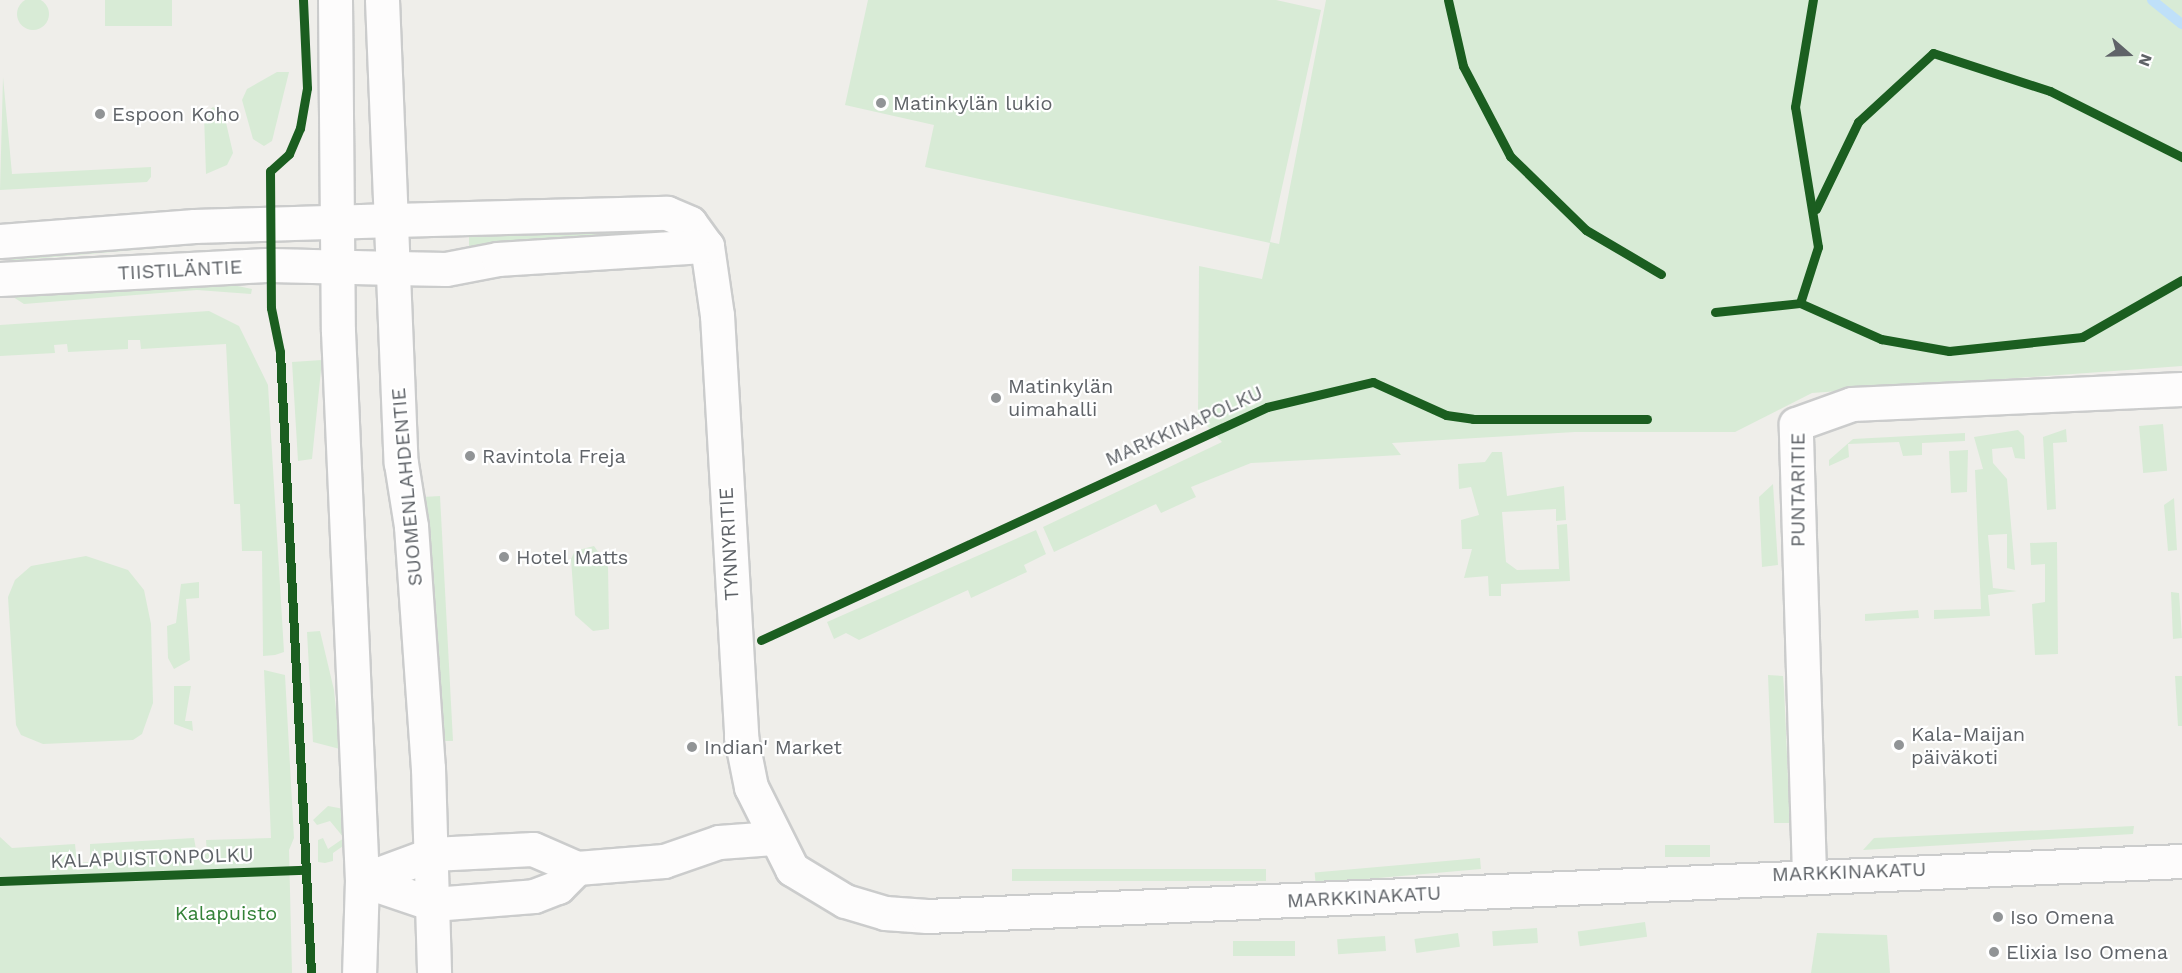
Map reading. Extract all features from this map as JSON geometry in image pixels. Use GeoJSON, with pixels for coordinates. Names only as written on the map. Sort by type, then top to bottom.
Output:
{"type":"FeatureCollection","features":[{"type":"Feature","properties":{"kind":"street"},"geometry":{"type":"LineString","coordinates":[[334,0],[340,267],[362,880],[359,973]]}},
{"type":"Feature","properties":{"kind":"street","name":"SUOMENLAHDENTIE"},"geometry":{"type":"LineString","coordinates":[[382,0],[395,267],[401,463],[411,526],[432,854],[434,973]]}},
{"type":"Feature","properties":{"kind":"street","name":"TYNNYRITIE"},"geometry":{"type":"LineString","coordinates":[[393,220],[667,213],[690,222],[707,246],[717,315],[741,737],[751,787],[773,838]]}},
{"type":"Feature","properties":{"kind":"street"},"geometry":{"type":"LineString","coordinates":[[0,241],[340,219],[393,220]]}},
{"type":"Feature","properties":{"kind":"street"},"geometry":{"type":"LineString","coordinates":[[395,267],[446,269],[498,259],[707,246]]}},
{"type":"Feature","properties":{"kind":"street","name":"TIISTILÄNTIE"},"geometry":{"type":"LineString","coordinates":[[0,279],[395,267]]}},
{"type":"Feature","properties":{"kind":"street","name":"PUNTARITIE"},"geometry":{"type":"LineString","coordinates":[[1809,873],[1796,424],[1852,404],[2182,389]]}},
{"type":"Feature","properties":{"kind":"street"},"geometry":{"type":"LineString","coordinates":[[362,880],[432,854],[533,849],[577,868],[663,861],[719,842],[773,838]]}},
{"type":"Feature","properties":{"kind":"street","name":"MARKKINAKATU"},"geometry":{"type":"LineString","coordinates":[[773,838],[792,869],[816,888],[885,913],[927,916],[1809,873],[2182,861]]}},
{"type":"Feature","properties":{"kind":"street"},"geometry":{"type":"LineString","coordinates":[[362,880],[433,904],[534,896],[558,887],[577,868]]}},
{"type":"Feature","properties":{"kind":"green space"},"geometry":{"type":"Polygon","coordinates":[[[33,-2],[44,3],[49,14],[44,25],[33,30],[22,25],[17,14],[22,3],[33,-2]]]}},
{"type":"Feature","properties":{"kind":"green space"},"geometry":{"type":"Polygon","coordinates":[[[105,0],[172,0],[172,26],[105,26],[105,0]]]}},
{"type":"Feature","properties":{"kind":"green space"},"geometry":{"type":"Polygon","coordinates":[[[868,0],[1276,0],[1321,10],[1270,242],[1279,244],[1326,0],[2182,0],[2182,366],[1812,393],[1735,432],[1575,432],[1392,443],[1401,455],[1251,463],[1191,487],[1196,497],[1161,513],[1156,504],[1054,552],[1043,527],[1222,442],[1198,416],[1199,266],[1262,279],[1270,243],[925,167],[934,125],[845,105],[868,0]]]}},
{"type":"Feature","properties":{"kind":"green space"},"geometry":{"type":"Polygon","coordinates":[[[277,72],[289,72],[272,141],[264,146],[253,139],[242,100],[247,89],[277,72]]]}},
{"type":"Feature","properties":{"kind":"green space"},"geometry":{"type":"Polygon","coordinates":[[[3,77],[12,174],[151,167],[151,177],[147,182],[0,190],[3,77]]]}},
{"type":"Feature","properties":{"kind":"green space"},"geometry":{"type":"Polygon","coordinates":[[[213,107],[224,114],[233,153],[227,165],[206,174],[204,115],[213,107]]]}},
{"type":"Feature","properties":{"kind":"green space"},"geometry":{"type":"Polygon","coordinates":[[[621,229],[621,239],[469,249],[469,234],[621,229]]]}},
{"type":"Feature","properties":{"kind":"green space"},"geometry":{"type":"Polygon","coordinates":[[[238,241],[9,261],[8,253],[114,244],[238,241]]]}},
{"type":"Feature","properties":{"kind":"green space"},"geometry":{"type":"Polygon","coordinates":[[[223,283],[252,289],[251,294],[197,290],[24,304],[7,293],[223,283]]]}},
{"type":"Feature","properties":{"kind":"green space"},"geometry":{"type":"Polygon","coordinates":[[[209,311],[239,326],[268,385],[284,652],[275,655],[263,656],[262,551],[242,551],[240,504],[234,504],[226,344],[141,349],[140,340],[128,340],[128,349],[68,352],[67,344],[54,345],[55,353],[0,356],[0,325],[209,311]]]}},
{"type":"Feature","properties":{"kind":"green space"},"geometry":{"type":"Polygon","coordinates":[[[322,360],[312,459],[298,461],[292,362],[322,360]]]}},
{"type":"Feature","properties":{"kind":"green space"},"geometry":{"type":"Polygon","coordinates":[[[2163,424],[2167,471],[2143,473],[2139,426],[2163,424]]]}},
{"type":"Feature","properties":{"kind":"green space"},"geometry":{"type":"Polygon","coordinates":[[[2066,429],[2067,442],[2053,443],[2056,509],[2047,510],[2043,437],[2066,429]]]}},
{"type":"Feature","properties":{"kind":"green space"},"geometry":{"type":"Polygon","coordinates":[[[2018,430],[2024,436],[2025,459],[2015,458],[2012,447],[1992,449],[1993,463],[2007,479],[2015,570],[2007,568],[2007,534],[1988,535],[1993,588],[2017,591],[1988,595],[1990,616],[1934,619],[1934,610],[1981,609],[1975,470],[1983,469],[1974,437],[2018,430]]]}},
{"type":"Feature","properties":{"kind":"green space"},"geometry":{"type":"Polygon","coordinates":[[[1965,433],[1965,441],[1922,443],[1922,455],[1903,456],[1899,442],[1848,444],[1849,457],[1829,466],[1829,460],[1853,439],[1965,433]]]}},
{"type":"Feature","properties":{"kind":"green space"},"geometry":{"type":"Polygon","coordinates":[[[1968,450],[1967,492],[1951,493],[1949,451],[1968,450]]]}},
{"type":"Feature","properties":{"kind":"green space"},"geometry":{"type":"Polygon","coordinates":[[[1492,452],[1502,452],[1507,496],[1564,486],[1566,520],[1556,521],[1556,509],[1502,512],[1506,562],[1517,570],[1559,569],[1557,525],[1567,524],[1570,581],[1501,584],[1501,596],[1489,596],[1488,576],[1464,578],[1472,549],[1462,549],[1461,520],[1479,515],[1471,487],[1459,489],[1458,464],[1485,462],[1492,452]]]}},
{"type":"Feature","properties":{"kind":"green space"},"geometry":{"type":"Polygon","coordinates":[[[1773,484],[1778,565],[1762,567],[1759,497],[1773,484]]]}},
{"type":"Feature","properties":{"kind":"green space"},"geometry":{"type":"Polygon","coordinates":[[[440,496],[453,741],[440,741],[423,497],[440,496]]]}},
{"type":"Feature","properties":{"kind":"green space"},"geometry":{"type":"Polygon","coordinates":[[[2174,498],[2177,550],[2168,551],[2164,505],[2174,498]]]}},
{"type":"Feature","properties":{"kind":"green space"},"geometry":{"type":"Polygon","coordinates":[[[1036,530],[1046,554],[1024,565],[1027,572],[971,598],[968,590],[859,640],[846,633],[834,639],[827,622],[1036,530]]]}},
{"type":"Feature","properties":{"kind":"green space"},"geometry":{"type":"Polygon","coordinates":[[[2057,542],[2058,654],[2035,655],[2032,604],[2045,602],[2045,564],[2031,565],[2030,543],[2057,542]]]}},
{"type":"Feature","properties":{"kind":"green space"},"geometry":{"type":"Polygon","coordinates":[[[594,546],[608,566],[609,629],[593,631],[575,615],[571,559],[575,551],[594,546]]]}},
{"type":"Feature","properties":{"kind":"green space"},"geometry":{"type":"Polygon","coordinates":[[[86,556],[128,570],[144,590],[151,624],[153,703],[142,734],[133,740],[43,744],[21,735],[16,725],[8,597],[15,580],[31,566],[86,556]]]}},
{"type":"Feature","properties":{"kind":"green space"},"geometry":{"type":"Polygon","coordinates":[[[199,582],[199,598],[186,599],[190,660],[174,669],[168,658],[167,626],[176,623],[181,584],[199,582]]]}},
{"type":"Feature","properties":{"kind":"green space"},"geometry":{"type":"Polygon","coordinates":[[[2171,592],[2179,593],[2182,638],[2173,639],[2171,592]]]}},
{"type":"Feature","properties":{"kind":"green space"},"geometry":{"type":"Polygon","coordinates":[[[1918,610],[1919,618],[1865,621],[1865,614],[1918,610]]]}},
{"type":"Feature","properties":{"kind":"green space"},"geometry":{"type":"Polygon","coordinates":[[[320,631],[334,690],[340,749],[313,742],[307,632],[320,631]]]}},
{"type":"Feature","properties":{"kind":"green space","name":"Kalapuisto"},"geometry":{"type":"Polygon","coordinates":[[[264,670],[285,675],[294,838],[289,850],[292,973],[0,973],[0,837],[12,848],[75,844],[77,863],[90,862],[90,844],[194,838],[197,855],[207,854],[206,840],[271,838],[264,670]]]}},
{"type":"Feature","properties":{"kind":"green space"},"geometry":{"type":"Polygon","coordinates":[[[1768,675],[1783,676],[1790,823],[1774,823],[1768,675]]]}},
{"type":"Feature","properties":{"kind":"green space"},"geometry":{"type":"Polygon","coordinates":[[[2175,676],[2182,676],[2182,726],[2178,726],[2175,676]]]}},
{"type":"Feature","properties":{"kind":"green space"},"geometry":{"type":"Polygon","coordinates":[[[174,686],[191,686],[185,721],[192,721],[193,731],[174,724],[174,686]]]}},
{"type":"Feature","properties":{"kind":"green space"},"geometry":{"type":"Polygon","coordinates":[[[328,806],[344,809],[346,844],[333,853],[333,861],[325,863],[318,862],[318,840],[323,838],[328,849],[344,838],[330,821],[317,825],[313,820],[328,806]]]}},
{"type":"Feature","properties":{"kind":"green space"},"geometry":{"type":"Polygon","coordinates":[[[2134,826],[2133,834],[1863,850],[1874,838],[2134,826]]]}},
{"type":"Feature","properties":{"kind":"green space"},"geometry":{"type":"Polygon","coordinates":[[[1665,845],[1710,845],[1710,857],[1665,857],[1665,845]]]}},
{"type":"Feature","properties":{"kind":"green space"},"geometry":{"type":"Polygon","coordinates":[[[1480,858],[1481,869],[1316,883],[1315,872],[1480,858]]]}},
{"type":"Feature","properties":{"kind":"green space"},"geometry":{"type":"Polygon","coordinates":[[[1012,869],[1266,869],[1266,881],[1012,881],[1012,869]]]}},
{"type":"Feature","properties":{"kind":"green space"},"geometry":{"type":"Polygon","coordinates":[[[1645,922],[1647,937],[1580,946],[1578,931],[1645,922]]]}},
{"type":"Feature","properties":{"kind":"green space"},"geometry":{"type":"Polygon","coordinates":[[[1537,928],[1538,943],[1493,946],[1492,931],[1537,928]]]}},
{"type":"Feature","properties":{"kind":"green space"},"geometry":{"type":"Polygon","coordinates":[[[1458,933],[1460,947],[1416,953],[1414,939],[1458,933]]]}},
{"type":"Feature","properties":{"kind":"green space"},"geometry":{"type":"Polygon","coordinates":[[[1817,933],[1887,935],[1890,973],[1811,973],[1817,933]]]}},
{"type":"Feature","properties":{"kind":"green space"},"geometry":{"type":"Polygon","coordinates":[[[1385,936],[1386,951],[1338,954],[1337,939],[1385,936]]]}},
{"type":"Feature","properties":{"kind":"green space"},"geometry":{"type":"Polygon","coordinates":[[[1233,941],[1295,941],[1295,956],[1233,956],[1233,941]]]}},
{"type":"Feature","properties":{"kind":"waterway"},"geometry":{"type":"LineString","coordinates":[[2152,0],[2182,24]]}},
{"type":"Feature","properties":{"kind":"cycle path"},"geometry":{"type":"LineString","coordinates":[[303,0],[307,88],[300,128],[289,154],[270,171],[271,308],[280,352],[311,973]]}},
{"type":"Feature","properties":{"kind":"cycle path"},"geometry":{"type":"LineString","coordinates":[[1448,0],[1463,66],[1510,156],[1586,230],[1661,274]]}},
{"type":"Feature","properties":{"kind":"cycle path"},"geometry":{"type":"LineString","coordinates":[[1800,303],[1818,247],[1795,107],[1813,0]]}},
{"type":"Feature","properties":{"kind":"cycle path"},"geometry":{"type":"LineString","coordinates":[[1816,209],[1858,122],[1933,53],[2050,91],[2182,157]]}},
{"type":"Feature","properties":{"kind":"cycle path"},"geometry":{"type":"LineString","coordinates":[[1715,312],[1800,303],[1881,339],[1949,351],[2082,337],[2182,280]]}},
{"type":"Feature","properties":{"kind":"cycle path","name":"MARKKINAPOLKU"},"geometry":{"type":"LineString","coordinates":[[761,640],[1267,407],[1373,382],[1446,415],[1473,419],[1647,419]]}},
{"type":"Feature","properties":{"kind":"cycle path","name":"KALAPUISTONPOLKU"},"geometry":{"type":"LineString","coordinates":[[0,881],[305,870]]}},
{"type":"Feature","properties":{"kind":"place","name":"Matinkylän lukio"},"geometry":{"type":"Point","coordinates":[881,103]}},
{"type":"Feature","properties":{"kind":"place","name":"Espoon Koho"},"geometry":{"type":"Point","coordinates":[100,114]}},
{"type":"Feature","properties":{"kind":"place","name":"Matinkylän uimahalli"},"geometry":{"type":"Point","coordinates":[996,398]}},
{"type":"Feature","properties":{"kind":"place","name":"Ravintola Freja"},"geometry":{"type":"Point","coordinates":[470,456]}},
{"type":"Feature","properties":{"kind":"place","name":"Hotel Matts"},"geometry":{"type":"Point","coordinates":[504,557]}},
{"type":"Feature","properties":{"kind":"place","name":"Kala-Maijan päiväkoti"},"geometry":{"type":"Point","coordinates":[1899,745]}},
{"type":"Feature","properties":{"kind":"place","name":"Indian' Market"},"geometry":{"type":"Point","coordinates":[692,747]}},
{"type":"Feature","properties":{"kind":"place","name":"Iso Omena"},"geometry":{"type":"Point","coordinates":[1998,917]}},
{"type":"Feature","properties":{"kind":"place","name":"Elixia Iso Omena"},"geometry":{"type":"Point","coordinates":[1994,952]}}]}
